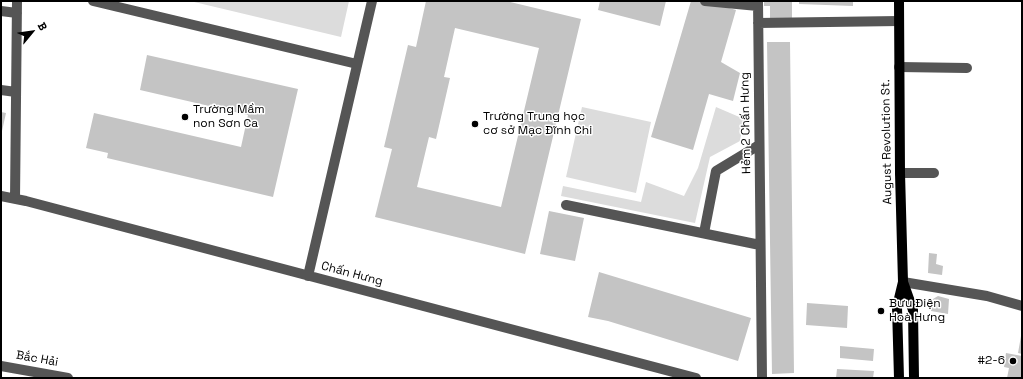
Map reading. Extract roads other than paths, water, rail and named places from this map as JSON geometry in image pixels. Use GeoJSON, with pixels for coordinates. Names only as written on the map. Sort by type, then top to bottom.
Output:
{"type":"FeatureCollection","features":[{"type":"Feature","properties":{"kind":"main road","name":"August Revolution St."},"geometry":{"type":"LineString","coordinates":[[899,1],[900,173],[904,282],[913,310],[914,378]]}},
{"type":"Feature","properties":{"kind":"main road","name":"August Revolution St."},"geometry":{"type":"LineString","coordinates":[[899,378],[897,307],[904,282]]}},
{"type":"Feature","properties":{"kind":"street"},"geometry":{"type":"LineString","coordinates":[[15,199],[17,1]]}},
{"type":"Feature","properties":{"kind":"street"},"geometry":{"type":"LineString","coordinates":[[93,1],[357,64]]}},
{"type":"Feature","properties":{"kind":"street"},"geometry":{"type":"LineString","coordinates":[[308,276],[372,1]]}},
{"type":"Feature","properties":{"kind":"street"},"geometry":{"type":"LineString","coordinates":[[705,1],[758,4]]}},
{"type":"Feature","properties":{"kind":"street","name":"Hẻm 2 Chấn Hưng"},"geometry":{"type":"LineString","coordinates":[[758,4],[762,378]]}},
{"type":"Feature","properties":{"kind":"street"},"geometry":{"type":"LineString","coordinates":[[1,10],[17,13]]}},
{"type":"Feature","properties":{"kind":"street"},"geometry":{"type":"LineString","coordinates":[[758,23],[899,21]]}},
{"type":"Feature","properties":{"kind":"street"},"geometry":{"type":"LineString","coordinates":[[899,66],[967,68]]}},
{"type":"Feature","properties":{"kind":"street"},"geometry":{"type":"LineString","coordinates":[[1,90],[16,92]]}},
{"type":"Feature","properties":{"kind":"street"},"geometry":{"type":"LineString","coordinates":[[704,233],[716,171],[759,145]]}},
{"type":"Feature","properties":{"kind":"street"},"geometry":{"type":"LineString","coordinates":[[900,173],[934,174]]}},
{"type":"Feature","properties":{"kind":"street","name":"Chấn Hưng"},"geometry":{"type":"LineString","coordinates":[[1,196],[696,378]]}},
{"type":"Feature","properties":{"kind":"street"},"geometry":{"type":"LineString","coordinates":[[566,205],[760,244]]}},
{"type":"Feature","properties":{"kind":"street"},"geometry":{"type":"LineString","coordinates":[[904,282],[987,296],[1022,306]]}},
{"type":"Feature","properties":{"kind":"street","name":"Bắc Hải"},"geometry":{"type":"LineString","coordinates":[[1,366],[68,378]]}},
{"type":"Feature","properties":{"kind":"place","name":"Trường Mầm non Sơn Ca"},"geometry":{"type":"Point","coordinates":[185,117]}},
{"type":"Feature","properties":{"kind":"place","name":"Trường Trung học cơ sở Mạc Đĩnh Chi"},"geometry":{"type":"Point","coordinates":[475,124]}},
{"type":"Feature","properties":{"kind":"place","name":"Bưu Điện Hoà Hưng"},"geometry":{"type":"Point","coordinates":[881,311]}},
{"type":"Feature","properties":{"kind":"place","name":"#2-6"},"geometry":{"type":"Point","coordinates":[1013,361]}}]}
